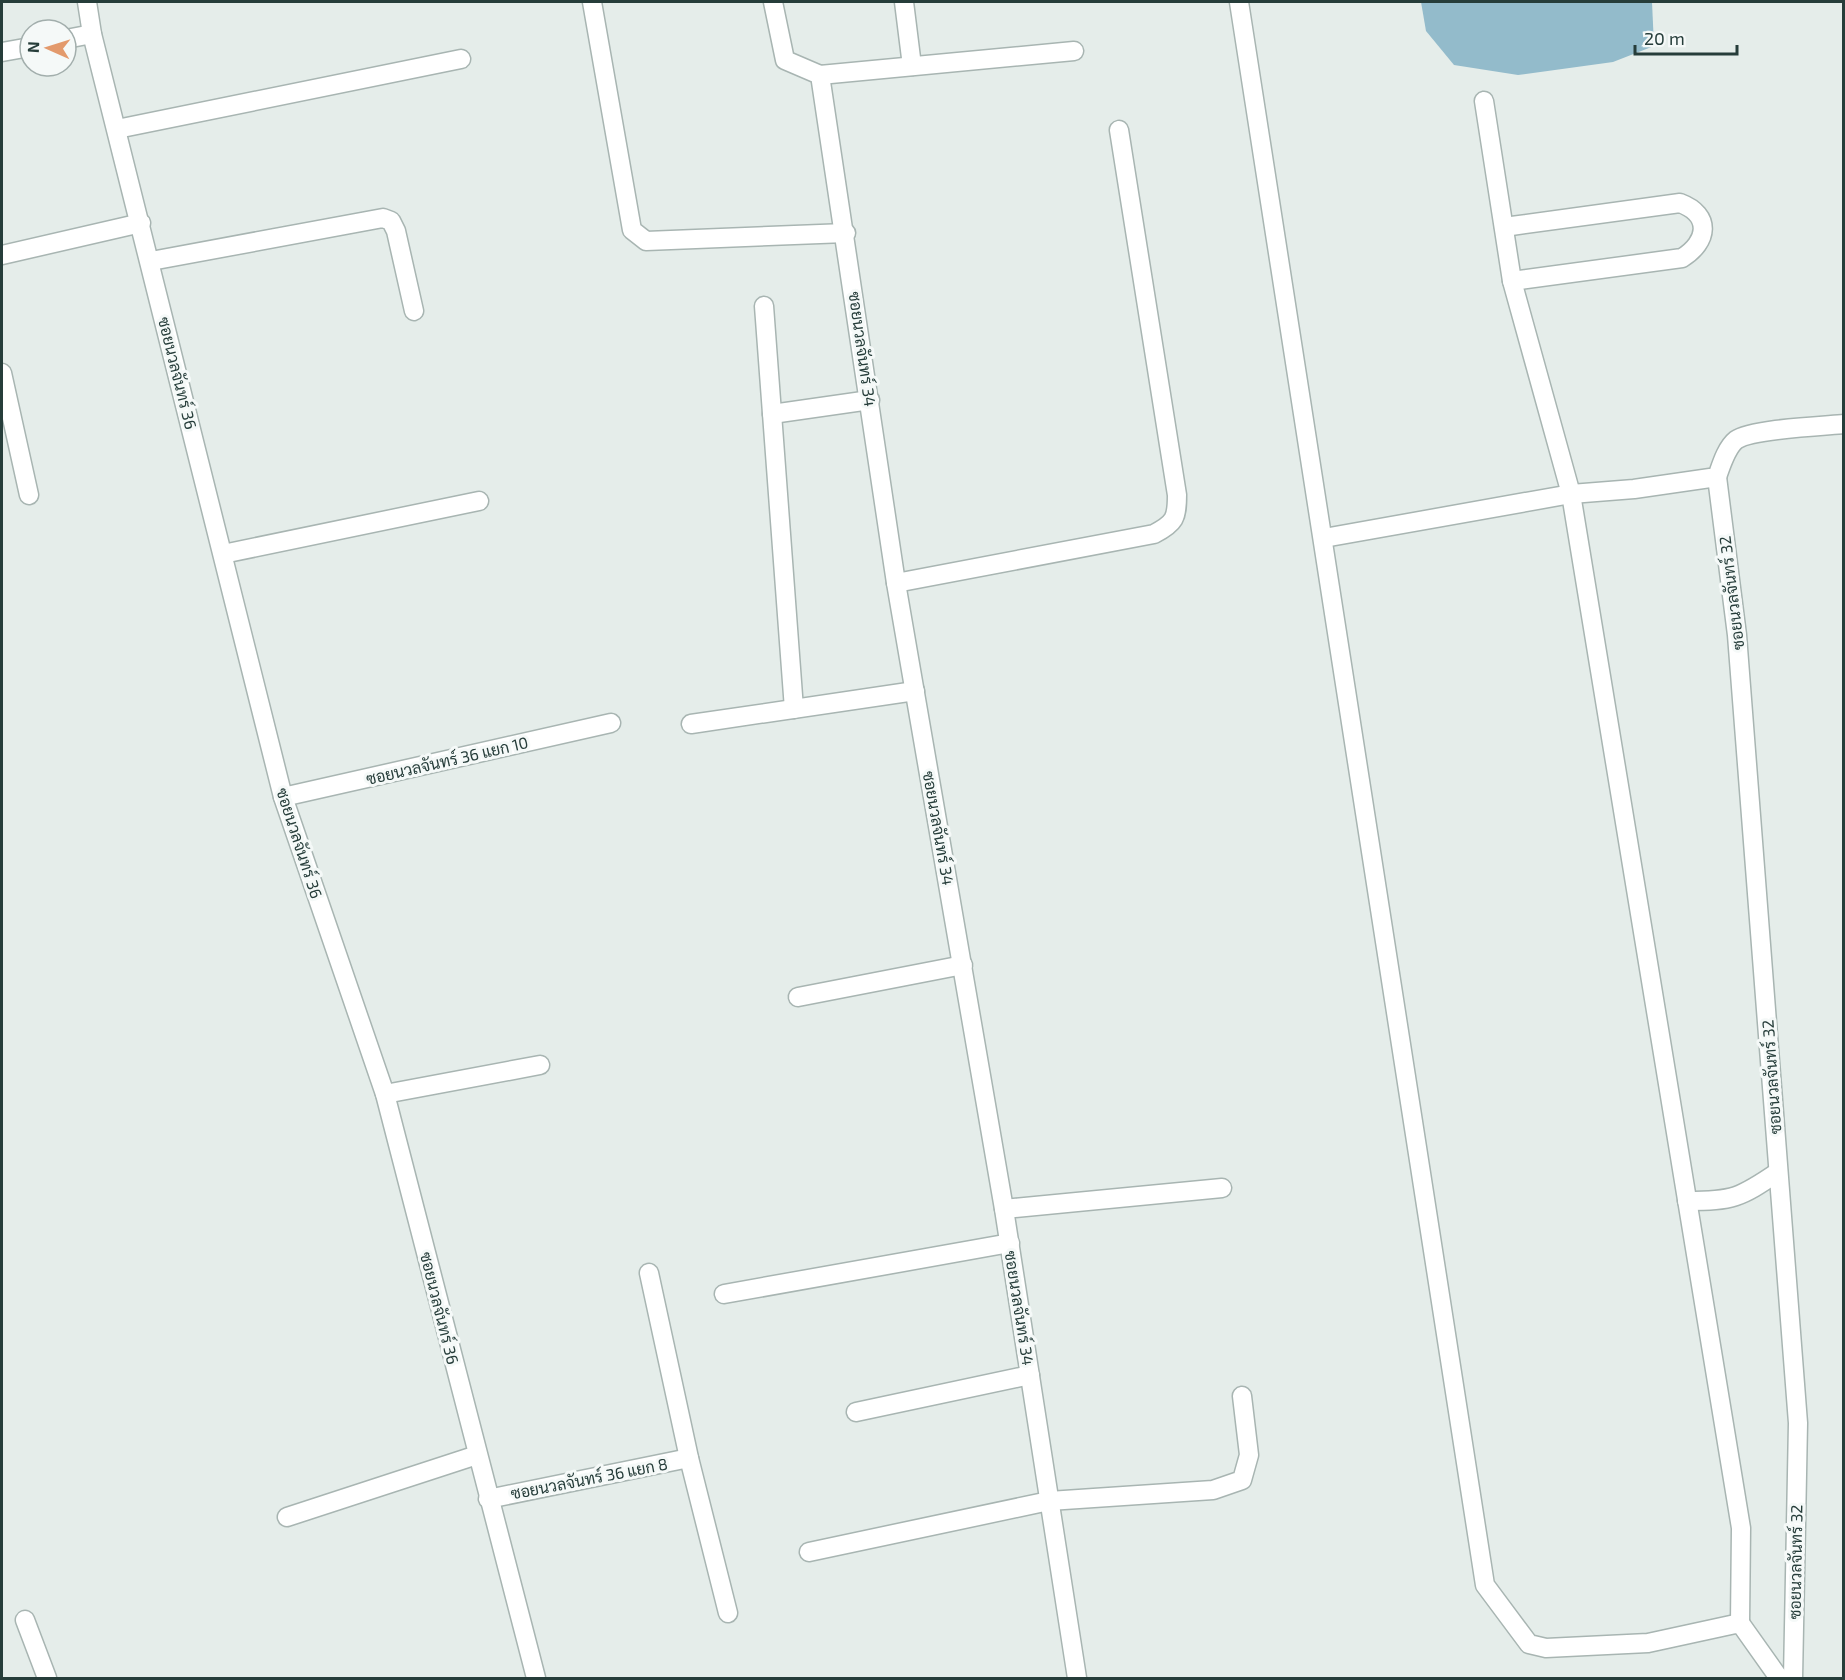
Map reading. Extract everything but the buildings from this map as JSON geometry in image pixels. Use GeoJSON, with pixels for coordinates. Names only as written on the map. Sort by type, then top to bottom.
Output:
{"type":"FeatureCollection","features":[{"type":"Feature","properties":{"kind":"street","name":"ซอยนวลจันทร์ 36"},"geometry":{"type":"LineString","coordinates":[[87,2],[92,34],[151,261],[283,797],[385,1094],[536,1678]]}},
{"type":"Feature","properties":{"kind":"street"},"geometry":{"type":"LineString","coordinates":[[592,2],[632,230],[646,241],[653,242],[846,233]]}},
{"type":"Feature","properties":{"kind":"street"},"geometry":{"type":"LineString","coordinates":[[772,2],[785,60],[820,75],[1074,51]]}},
{"type":"Feature","properties":{"kind":"street"},"geometry":{"type":"LineString","coordinates":[[904,2],[912,66]]}},
{"type":"Feature","properties":{"kind":"street"},"geometry":{"type":"LineString","coordinates":[[1239,2],[1485,1585],[1529,1644],[1546,1648],[1648,1643],[1740,1623]]}},
{"type":"Feature","properties":{"kind":"street"},"geometry":{"type":"LineString","coordinates":[[78,37],[92,34]]}},
{"type":"Feature","properties":{"kind":"street"},"geometry":{"type":"LineString","coordinates":[[2,52],[18,49]]}},
{"type":"Feature","properties":{"kind":"street"},"geometry":{"type":"LineString","coordinates":[[117,129],[461,58]]}},
{"type":"Feature","properties":{"kind":"street","name":"ซอยนวลจันทร์ 34"},"geometry":{"type":"LineString","coordinates":[[820,75],[846,233],[896,582],[1010,1243],[1077,1678]]}},
{"type":"Feature","properties":{"kind":"street"},"geometry":{"type":"LineString","coordinates":[[1484,101],[1512,281],[1571,494],[1740,1528],[1740,1623],[1779,1678]]}},
{"type":"Feature","properties":{"kind":"street"},"geometry":{"type":"LineString","coordinates":[[896,582],[1154,534],[1167,527],[1177,515],[1177,495],[1119,130]]}},
{"type":"Feature","properties":{"kind":"street"},"geometry":{"type":"LineString","coordinates":[[1504,228],[1680,203],[1694,208],[1702,217],[1702,234],[1695,250],[1682,258],[1512,281]]}},
{"type":"Feature","properties":{"kind":"street"},"geometry":{"type":"LineString","coordinates":[[151,261],[384,218],[391,221],[396,231],[414,311]]}},
{"type":"Feature","properties":{"kind":"street"},"geometry":{"type":"LineString","coordinates":[[2,255],[141,223]]}},
{"type":"Feature","properties":{"kind":"street"},"geometry":{"type":"LineString","coordinates":[[764,306],[794,709]]}},
{"type":"Feature","properties":{"kind":"street"},"geometry":{"type":"LineString","coordinates":[[2,373],[29,495]]}},
{"type":"Feature","properties":{"kind":"street"},"geometry":{"type":"LineString","coordinates":[[772,414],[870,400]]}},
{"type":"Feature","properties":{"kind":"street"},"geometry":{"type":"LineString","coordinates":[[1324,538],[1571,494],[1634,489],[1717,477],[1737,440],[1767,432],[1844,424]]}},
{"type":"Feature","properties":{"kind":"street","name":"ซอยนวลจันทร์ 32"},"geometry":{"type":"LineString","coordinates":[[1717,477],[1737,636],[1798,1423],[1793,1678]]}},
{"type":"Feature","properties":{"kind":"street"},"geometry":{"type":"LineString","coordinates":[[223,554],[479,501]]}},
{"type":"Feature","properties":{"kind":"street"},"geometry":{"type":"LineString","coordinates":[[691,724],[915,691]]}},
{"type":"Feature","properties":{"kind":"street","name":"ซอยนวลจันทร์ 36 แยก 10"},"geometry":{"type":"LineString","coordinates":[[283,797],[611,723]]}},
{"type":"Feature","properties":{"kind":"street"},"geometry":{"type":"LineString","coordinates":[[798,997],[963,965]]}},
{"type":"Feature","properties":{"kind":"street"},"geometry":{"type":"LineString","coordinates":[[385,1094],[540,1065]]}},
{"type":"Feature","properties":{"kind":"street"},"geometry":{"type":"LineString","coordinates":[[1687,1201],[1719,1201],[1745,1195],[1778,1172]]}},
{"type":"Feature","properties":{"kind":"street"},"geometry":{"type":"LineString","coordinates":[[1004,1209],[1222,1188]]}},
{"type":"Feature","properties":{"kind":"street"},"geometry":{"type":"LineString","coordinates":[[724,1294],[1010,1243]]}},
{"type":"Feature","properties":{"kind":"street"},"geometry":{"type":"LineString","coordinates":[[649,1273],[689,1458],[728,1613]]}},
{"type":"Feature","properties":{"kind":"street"},"geometry":{"type":"LineString","coordinates":[[856,1412],[1030,1375]]}},
{"type":"Feature","properties":{"kind":"street"},"geometry":{"type":"LineString","coordinates":[[809,1551],[1050,1501],[1213,1490],[1242,1480],[1249,1455],[1242,1396]]}},
{"type":"Feature","properties":{"kind":"street"},"geometry":{"type":"LineString","coordinates":[[287,1518],[477,1455]]}},
{"type":"Feature","properties":{"kind":"street","name":"ซอยนวลจันทร์ 36 แยก 8"},"geometry":{"type":"LineString","coordinates":[[488,1499],[689,1458]]}},
{"type":"Feature","properties":{"kind":"street"},"geometry":{"type":"LineString","coordinates":[[25,1620],[47,1678]]}},
{"type":"Feature","properties":{"kind":"water"},"geometry":{"type":"Polygon","coordinates":[[[1421,2],[1652,2],[1654,46],[1613,62],[1518,75],[1454,65],[1426,31],[1421,2]]]}}]}
